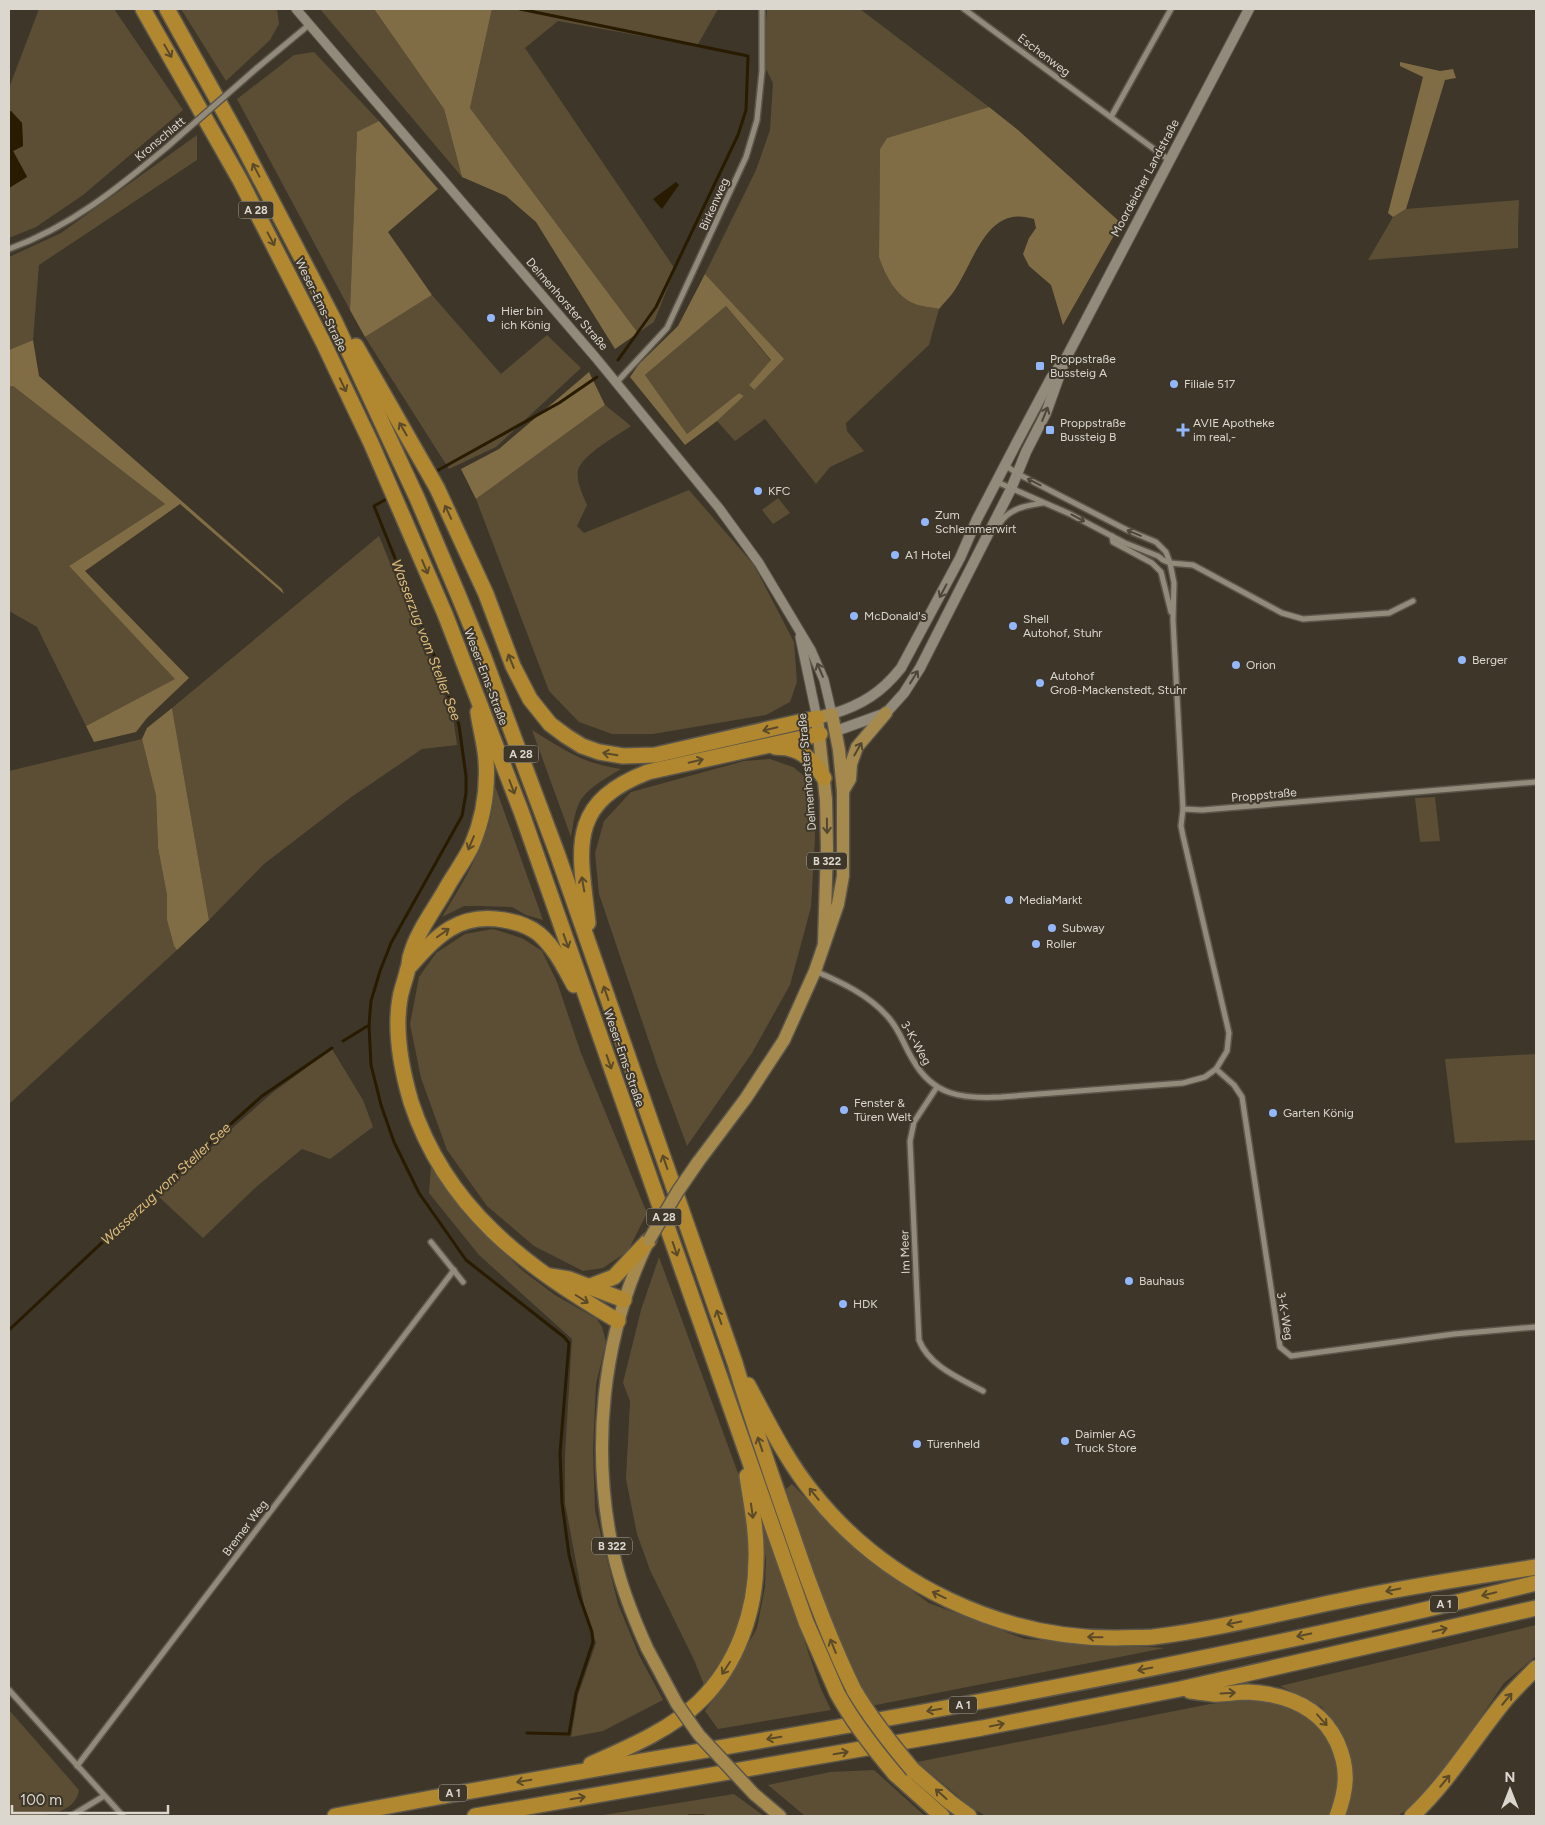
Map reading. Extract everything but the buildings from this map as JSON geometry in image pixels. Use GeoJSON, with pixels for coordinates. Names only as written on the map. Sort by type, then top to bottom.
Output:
{"type":"FeatureCollection","features":[{"type":"Feature","properties":{"kind":"highway","name":"Weser-Ems-Straße"},"geometry":{"type":"LineString","coordinates":[[143,9],[240,180],[323,342],[390,485],[446,614],[521,811],[743,1445]]}},
{"type":"Feature","properties":{"kind":"highway","name":"Weser-Ems-Straße"},"geometry":{"type":"LineString","coordinates":[[167,9],[241,142],[335,322],[418,498],[486,665],[554,845],[735,1363]]}},
{"type":"Feature","properties":{"kind":"highway"},"geometry":{"type":"LineString","coordinates":[[335,322],[348,330],[437,488],[486,594],[513,666],[530,699],[550,724],[582,746],[622,756],[655,755],[817,718]]}},
{"type":"Feature","properties":{"kind":"highway"},"geometry":{"type":"LineString","coordinates":[[476,693],[487,777],[482,813],[472,845],[417,938],[410,955],[409,968],[400,997],[398,1033],[403,1074],[424,1138],[434,1158],[461,1198],[491,1230],[525,1260],[566,1290],[618,1321]]}},
{"type":"Feature","properties":{"kind":"highway"},"geometry":{"type":"LineString","coordinates":[[590,949],[580,859],[581,842],[586,826],[596,806],[614,788],[648,772],[820,734]]}},
{"type":"Feature","properties":{"kind":"highway"},"geometry":{"type":"LineString","coordinates":[[769,745],[776,748],[786,747],[805,754],[824,778]]}},
{"type":"Feature","properties":{"kind":"highway"},"geometry":{"type":"LineString","coordinates":[[409,968],[434,939],[463,921],[482,918],[514,922],[528,927],[540,935],[552,948],[593,1016]]}},
{"type":"Feature","properties":{"kind":"highway"},"geometry":{"type":"LineString","coordinates":[[588,1288],[614,1277],[649,1240]]}},
{"type":"Feature","properties":{"kind":"highway"},"geometry":{"type":"LineString","coordinates":[[547,1275],[569,1279],[588,1288],[624,1300]]}},
{"type":"Feature","properties":{"kind":"highway"},"geometry":{"type":"LineString","coordinates":[[735,1363],[790,1464],[814,1495],[866,1548],[926,1589],[993,1618],[1036,1630],[1090,1638],[1152,1637],[1213,1627],[1405,1587],[1536,1566]]}},
{"type":"Feature","properties":{"kind":"highway"},"geometry":{"type":"LineString","coordinates":[[735,1363],[753,1423],[822,1621],[854,1690],[865,1710],[884,1736],[913,1770],[950,1802],[970,1816]]}},
{"type":"Feature","properties":{"kind":"highway"},"geometry":{"type":"LineString","coordinates":[[743,1445],[806,1622],[837,1693],[849,1715],[871,1746],[895,1774],[942,1816]]}},
{"type":"Feature","properties":{"kind":"highway"},"geometry":{"type":"LineString","coordinates":[[572,1773],[620,1751],[672,1723],[700,1702],[729,1664],[750,1611],[756,1560],[756,1535],[743,1445]]}},
{"type":"Feature","properties":{"kind":"highway","name":"A 1"},"geometry":{"type":"LineString","coordinates":[[335,1816],[976,1702],[1343,1627],[1536,1583]]}},
{"type":"Feature","properties":{"kind":"highway","name":"A 1"},"geometry":{"type":"LineString","coordinates":[[475,1816],[982,1728],[1180,1689],[1536,1608]]}},
{"type":"Feature","properties":{"kind":"highway"},"geometry":{"type":"LineString","coordinates":[[1412,1816],[1431,1798],[1456,1768],[1508,1697],[1536,1668]]}},
{"type":"Feature","properties":{"kind":"highway"},"geometry":{"type":"LineString","coordinates":[[1180,1689],[1214,1694],[1247,1692],[1280,1697],[1301,1704],[1320,1717],[1334,1736],[1343,1756],[1346,1778],[1343,1801],[1337,1816]]}},
{"type":"Feature","properties":{"kind":"main road","name":"Moordeicher Landstraße"},"geometry":{"type":"LineString","coordinates":[[820,734],[836,731],[886,712],[904,693],[920,668],[1011,489],[1046,413],[1065,360],[1250,9]]}},
{"type":"Feature","properties":{"kind":"main road","name":"Moordeicher Landstraße"},"geometry":{"type":"LineString","coordinates":[[817,718],[861,703],[889,683],[902,668],[1051,378],[1065,360]]}},
{"type":"Feature","properties":{"kind":"main road"},"geometry":{"type":"LineString","coordinates":[[843,791],[850,779],[851,764],[857,747],[886,712]]}},
{"type":"Feature","properties":{"kind":"main road","name":"B 322"},"geometry":{"type":"LineString","coordinates":[[832,714],[836,731],[843,791]]}},
{"type":"Feature","properties":{"kind":"main road","name":"Delmenhorster Straße"},"geometry":{"type":"LineString","coordinates":[[817,718],[824,778],[827,848],[824,944]]}},
{"type":"Feature","properties":{"kind":"main road","name":"Delmenhorster Straße"},"geometry":{"type":"LineString","coordinates":[[649,1240],[678,1191],[765,1071],[784,1040],[815,971],[838,904],[843,876],[843,791]]}},
{"type":"Feature","properties":{"kind":"main road","name":"B 322"},"geometry":{"type":"LineString","coordinates":[[649,1240],[636,1267],[624,1300],[607,1378],[603,1438],[604,1489],[609,1530],[618,1572],[647,1648],[677,1704],[700,1735],[754,1794],[780,1816]]}},
{"type":"Feature","properties":{"kind":"street","name":"Delmenhorster Straße"},"geometry":{"type":"LineString","coordinates":[[296,9],[616,383],[719,508],[759,563],[811,650],[824,680],[832,714]]}},
{"type":"Feature","properties":{"kind":"street","name":"Birkenweg"},"geometry":{"type":"LineString","coordinates":[[616,383],[668,328],[746,157],[758,120],[762,71],[762,9]]}},
{"type":"Feature","properties":{"kind":"street","name":"Eschenweg"},"geometry":{"type":"LineString","coordinates":[[964,9],[1169,160]]}},
{"type":"Feature","properties":{"kind":"street"},"geometry":{"type":"LineString","coordinates":[[1111,117],[1171,9]]}},
{"type":"Feature","properties":{"kind":"street","name":"Kronschlatt"},"geometry":{"type":"LineString","coordinates":[[9,249],[67,223],[112,193],[310,24]]}},
{"type":"Feature","properties":{"kind":"street"},"geometry":{"type":"LineString","coordinates":[[1005,465],[1018,474],[1127,530],[1156,542],[1166,552],[1170,563],[1174,583],[1173,620],[1183,809],[1181,826],[1187,859],[1229,1033],[1227,1051],[1216,1070]]}},
{"type":"Feature","properties":{"kind":"street"},"geometry":{"type":"LineString","coordinates":[[997,482],[1070,514],[1170,563],[1193,565],[1282,613],[1303,619],[1389,613],[1413,601]]}},
{"type":"Feature","properties":{"kind":"street"},"geometry":{"type":"LineString","coordinates":[[988,533],[996,530],[1006,516],[1021,507],[1043,502]]}},
{"type":"Feature","properties":{"kind":"street"},"geometry":{"type":"LineString","coordinates":[[1112,536],[1113,542],[1152,563],[1161,572],[1173,620]]}},
{"type":"Feature","properties":{"kind":"street"},"geometry":{"type":"LineString","coordinates":[[1161,572],[1170,563]]}},
{"type":"Feature","properties":{"kind":"street","name":"Delmenhorster Straße"},"geometry":{"type":"LineString","coordinates":[[799,630],[817,718]]}},
{"type":"Feature","properties":{"kind":"street","name":"Proppstraße"},"geometry":{"type":"LineString","coordinates":[[1183,809],[1202,810],[1536,782]]}},
{"type":"Feature","properties":{"kind":"street","name":"3-K-Weg"},"geometry":{"type":"LineString","coordinates":[[815,971],[846,985],[877,1005],[890,1018],[900,1033],[912,1059],[922,1074],[937,1087],[958,1096],[977,1099],[1183,1083],[1205,1077],[1216,1070],[1234,1085],[1242,1096],[1280,1347],[1291,1356],[1454,1334],[1536,1327]]}},
{"type":"Feature","properties":{"kind":"street","name":"Im Meer"},"geometry":{"type":"LineString","coordinates":[[937,1087],[914,1122],[910,1141],[918,1340],[928,1357],[955,1376],[983,1391]]}},
{"type":"Feature","properties":{"kind":"street"},"geometry":{"type":"LineString","coordinates":[[431,1242],[463,1282]]}},
{"type":"Feature","properties":{"kind":"street","name":"Bremer Weg"},"geometry":{"type":"LineString","coordinates":[[77,1766],[454,1270]]}},
{"type":"Feature","properties":{"kind":"street"},"geometry":{"type":"LineString","coordinates":[[9,1690],[123,1816]]}},
{"type":"Feature","properties":{"kind":"street"},"geometry":{"type":"LineString","coordinates":[[71,1816],[104,1796]]}},
{"type":"Feature","properties":{"kind":"shaded area"},"geometry":{"type":"Polygon","coordinates":[[[39,9],[114,9],[183,110],[83,195],[36,227],[9,238],[9,188],[27,176],[13,151],[23,146],[22,123],[9,111],[9,88],[39,9]]]}},
{"type":"Feature","properties":{"kind":"shaded area"},"geometry":{"type":"Polygon","coordinates":[[[181,9],[277,9],[279,24],[270,40],[226,81],[181,9]]]}},
{"type":"Feature","properties":{"kind":"shaded area"},"geometry":{"type":"Polygon","coordinates":[[[320,9],[374,9],[444,109],[462,177],[320,9]]]}},
{"type":"Feature","properties":{"kind":"shaded area"},"geometry":{"type":"Polygon","coordinates":[[[374,9],[492,9],[470,108],[638,333],[615,349],[536,222],[506,196],[462,177],[444,109],[374,9]]]}},
{"type":"Feature","properties":{"kind":"shaded area"},"geometry":{"type":"Polygon","coordinates":[[[492,9],[718,9],[697,46],[558,21],[525,48],[675,269],[654,322],[638,333],[470,108],[492,9]]]}},
{"type":"Feature","properties":{"kind":"shaded area"},"geometry":{"type":"Polygon","coordinates":[[[767,9],[860,9],[989,107],[887,138],[880,149],[879,257],[881,264],[892,285],[908,301],[939,309],[929,345],[846,423],[847,431],[864,451],[830,467],[816,484],[765,419],[735,441],[717,421],[744,396],[739,393],[687,434],[645,375],[726,306],[771,361],[749,385],[753,390],[783,359],[705,274],[756,170],[770,130],[773,83],[763,63],[767,9]]]}},
{"type":"Feature","properties":{"kind":"shaded area"},"geometry":{"type":"Polygon","coordinates":[[[314,52],[379,121],[357,133],[350,310],[237,99],[294,55],[314,52]]]}},
{"type":"Feature","properties":{"kind":"shaded area"},"geometry":{"type":"Polygon","coordinates":[[[1400,62],[1440,71],[1453,69],[1456,78],[1445,80],[1406,209],[1393,217],[1388,213],[1423,77],[1400,66],[1400,62]]]}},
{"type":"Feature","properties":{"kind":"shaded area"},"geometry":{"type":"Polygon","coordinates":[[[989,107],[1018,130],[1121,223],[1063,325],[1051,285],[1029,266],[1023,254],[1029,238],[1036,228],[1034,219],[1017,216],[1004,220],[992,228],[975,253],[960,282],[939,309],[918,305],[902,296],[892,285],[879,257],[880,149],[887,138],[989,107]]]}},
{"type":"Feature","properties":{"kind":"shaded area"},"geometry":{"type":"Polygon","coordinates":[[[9,111],[22,123],[23,146],[13,151],[27,177],[9,188],[9,111]]]}},
{"type":"Feature","properties":{"kind":"shaded area"},"geometry":{"type":"Polygon","coordinates":[[[379,121],[438,189],[388,232],[432,295],[365,337],[350,310],[357,132],[379,121]]]}},
{"type":"Feature","properties":{"kind":"shaded area"},"geometry":{"type":"Polygon","coordinates":[[[197,135],[197,160],[39,265],[33,340],[9,350],[9,257],[61,233],[197,135]]]}},
{"type":"Feature","properties":{"kind":"shaded area"},"geometry":{"type":"Polygon","coordinates":[[[676,182],[679,185],[662,209],[653,199],[676,182]]]}},
{"type":"Feature","properties":{"kind":"shaded area"},"geometry":{"type":"Polygon","coordinates":[[[1519,200],[1518,248],[1368,260],[1393,217],[1406,209],[1519,200]]]}},
{"type":"Feature","properties":{"kind":"shaded area"},"geometry":{"type":"Polygon","coordinates":[[[705,274],[784,359],[754,390],[749,385],[771,360],[726,306],[645,375],[687,434],[739,393],[744,396],[717,421],[685,445],[630,377],[639,364],[678,326],[705,274]]]}},
{"type":"Feature","properties":{"kind":"shaded area"},"geometry":{"type":"Polygon","coordinates":[[[432,295],[501,374],[547,335],[581,368],[496,447],[449,469],[365,337],[432,295]]]}},
{"type":"Feature","properties":{"kind":"shaded area"},"geometry":{"type":"Polygon","coordinates":[[[33,340],[39,376],[282,589],[284,594],[180,504],[85,571],[189,678],[147,718],[136,732],[94,742],[86,726],[175,679],[69,566],[165,504],[13,386],[9,387],[9,350],[33,340]]]}},
{"type":"Feature","properties":{"kind":"shaded area"},"geometry":{"type":"Polygon","coordinates":[[[589,372],[605,405],[476,499],[461,469],[499,449],[589,372]]]}},
{"type":"Feature","properties":{"kind":"shaded area"},"geometry":{"type":"Polygon","coordinates":[[[13,386],[165,504],[69,566],[176,679],[86,726],[37,627],[9,611],[9,387],[13,386]]]}},
{"type":"Feature","properties":{"kind":"shaded area"},"geometry":{"type":"Polygon","coordinates":[[[605,405],[631,426],[592,453],[580,465],[578,480],[587,505],[577,526],[584,533],[689,490],[754,565],[794,642],[797,682],[790,702],[766,715],[653,734],[612,734],[579,722],[549,691],[476,499],[605,405]]]}},
{"type":"Feature","properties":{"kind":"shaded area"},"geometry":{"type":"Polygon","coordinates":[[[778,498],[790,513],[773,524],[762,510],[778,498]]]}},
{"type":"Feature","properties":{"kind":"shaded area"},"geometry":{"type":"Polygon","coordinates":[[[379,536],[453,717],[457,745],[422,749],[350,798],[264,864],[209,920],[172,708],[379,536]]]}},
{"type":"Feature","properties":{"kind":"shaded area"},"geometry":{"type":"Polygon","coordinates":[[[172,708],[209,920],[177,950],[174,946],[167,920],[167,895],[158,848],[156,796],[142,739],[147,728],[172,708]]]}},
{"type":"Feature","properties":{"kind":"shaded area"},"geometry":{"type":"Polygon","coordinates":[[[532,730],[564,750],[584,759],[621,769],[595,786],[582,798],[576,812],[571,837],[532,730]]]}},
{"type":"Feature","properties":{"kind":"shaded area"},"geometry":{"type":"Polygon","coordinates":[[[142,739],[156,796],[158,848],[167,895],[167,920],[174,946],[177,950],[9,1104],[9,771],[142,739]]]}},
{"type":"Feature","properties":{"kind":"shaded area"},"geometry":{"type":"Polygon","coordinates":[[[770,759],[793,767],[808,779],[814,797],[815,837],[811,907],[790,985],[752,1053],[687,1146],[658,1068],[599,894],[595,853],[604,821],[631,792],[744,761],[770,759]]]}},
{"type":"Feature","properties":{"kind":"shaded area"},"geometry":{"type":"Polygon","coordinates":[[[495,786],[543,920],[526,915],[512,907],[480,906],[464,906],[442,917],[477,855],[491,816],[495,786]]]}},
{"type":"Feature","properties":{"kind":"shaded area"},"geometry":{"type":"Polygon","coordinates":[[[1435,797],[1440,841],[1420,842],[1415,798],[1435,797]]]}},
{"type":"Feature","properties":{"kind":"shaded area"},"geometry":{"type":"Polygon","coordinates":[[[493,929],[522,938],[542,951],[557,982],[581,1053],[647,1213],[628,1251],[603,1268],[583,1271],[534,1246],[487,1206],[447,1150],[421,1078],[410,1024],[419,977],[436,953],[465,934],[493,929]]]}},
{"type":"Feature","properties":{"kind":"shaded area"},"geometry":{"type":"Polygon","coordinates":[[[332,1049],[363,1100],[373,1127],[330,1159],[302,1149],[255,1188],[203,1238],[159,1197],[272,1093],[332,1049]]]}},
{"type":"Feature","properties":{"kind":"shaded area"},"geometry":{"type":"Polygon","coordinates":[[[1536,1054],[1536,1140],[1455,1143],[1445,1059],[1536,1054]]]}},
{"type":"Feature","properties":{"kind":"shaded area"},"geometry":{"type":"Polygon","coordinates":[[[431,1167],[468,1218],[523,1271],[555,1295],[597,1319],[602,1327],[606,1342],[596,1384],[593,1450],[595,1511],[618,1604],[639,1655],[663,1700],[603,1731],[571,1737],[578,1695],[596,1643],[585,1611],[565,1503],[565,1454],[572,1339],[479,1255],[429,1193],[431,1167]]]}},
{"type":"Feature","properties":{"kind":"shaded area"},"geometry":{"type":"Polygon","coordinates":[[[659,1257],[739,1476],[748,1514],[751,1553],[741,1619],[725,1654],[704,1685],[695,1662],[650,1570],[637,1534],[626,1479],[630,1401],[623,1383],[641,1310],[659,1257]]]}},
{"type":"Feature","properties":{"kind":"shaded area"},"geometry":{"type":"Polygon","coordinates":[[[792,1484],[856,1550],[929,1603],[1025,1639],[1165,1648],[871,1706],[833,1628],[807,1556],[786,1489],[792,1484]]]}},
{"type":"Feature","properties":{"kind":"shaded area"},"geometry":{"type":"Polygon","coordinates":[[[758,1507],[821,1689],[831,1710],[718,1729],[705,1711],[736,1666],[757,1628],[765,1587],[766,1560],[758,1507]]]}},
{"type":"Feature","properties":{"kind":"shaded area"},"geometry":{"type":"Polygon","coordinates":[[[1536,1625],[1536,1656],[1504,1683],[1456,1754],[1411,1806],[1398,1816],[1345,1816],[1353,1783],[1346,1740],[1322,1707],[1280,1686],[1536,1625]]]}},
{"type":"Feature","properties":{"kind":"shaded area"},"geometry":{"type":"Polygon","coordinates":[[[1248,1700],[1276,1701],[1306,1714],[1331,1742],[1340,1782],[1329,1816],[986,1816],[972,1808],[917,1762],[1210,1704],[1248,1700]]]}},
{"type":"Feature","properties":{"kind":"shaded area"},"geometry":{"type":"Polygon","coordinates":[[[9,1710],[79,1790],[76,1799],[61,1811],[51,1814],[9,1816],[9,1710]]]}},
{"type":"Feature","properties":{"kind":"shaded area"},"geometry":{"type":"Polygon","coordinates":[[[874,1770],[925,1816],[805,1816],[768,1785],[830,1772],[874,1770]]]}},
{"type":"Feature","properties":{"kind":"shaded area"},"geometry":{"type":"Polygon","coordinates":[[[734,1794],[764,1816],[597,1816],[734,1794]]]}},
{"type":"Feature","properties":{"kind":"waterway"},"geometry":{"type":"LineString","coordinates":[[520,9],[748,56],[746,110],[738,135],[656,307],[618,360]]}},
{"type":"Feature","properties":{"kind":"waterway"},"geometry":{"type":"LineString","coordinates":[[433,473],[559,403],[597,377]]}},
{"type":"Feature","properties":{"kind":"waterway","name":"Wasserzug vom Steller See"},"geometry":{"type":"LineString","coordinates":[[343,1041],[369,1025],[371,1001],[391,943],[462,816],[466,793],[466,776],[459,725],[434,655],[374,506],[390,497]]}},
{"type":"Feature","properties":{"kind":"waterway"},"geometry":{"type":"LineString","coordinates":[[369,1025],[371,1065],[381,1105],[394,1142],[419,1193],[466,1260],[564,1337],[569,1343],[560,1453],[562,1503],[569,1555],[579,1595],[592,1632],[593,1642],[576,1693],[569,1734],[527,1733]]}},
{"type":"Feature","properties":{"kind":"waterway","name":"Wasserzug vom Steller See"},"geometry":{"type":"LineString","coordinates":[[9,1330],[175,1174],[262,1096],[332,1048]]}},
{"type":"Feature","properties":{"kind":"waterway"},"geometry":{"type":"LineString","coordinates":[[689,1816],[704,1816]]}},
{"type":"Feature","properties":{"kind":"place","name":"Hier bin ich König"},"geometry":{"type":"Point","coordinates":[491,318]}},
{"type":"Feature","properties":{"kind":"place","name":"Proppstraße Bussteig A"},"geometry":{"type":"Point","coordinates":[1040,366]}},
{"type":"Feature","properties":{"kind":"place","name":"Filiale 517"},"geometry":{"type":"Point","coordinates":[1174,384]}},
{"type":"Feature","properties":{"kind":"place","name":"Proppstraße Bussteig B"},"geometry":{"type":"Point","coordinates":[1050,430]}},
{"type":"Feature","properties":{"kind":"place","name":"AVIE Apotheke im real,-"},"geometry":{"type":"Point","coordinates":[1183,430]}},
{"type":"Feature","properties":{"kind":"place","name":"KFC"},"geometry":{"type":"Point","coordinates":[758,491]}},
{"type":"Feature","properties":{"kind":"place","name":"Zum Schlemmerwirt"},"geometry":{"type":"Point","coordinates":[925,522]}},
{"type":"Feature","properties":{"kind":"place","name":"A1 Hotel"},"geometry":{"type":"Point","coordinates":[895,555]}},
{"type":"Feature","properties":{"kind":"place","name":"McDonald's"},"geometry":{"type":"Point","coordinates":[854,616]}},
{"type":"Feature","properties":{"kind":"place","name":"Shell Autohof, Stuhr"},"geometry":{"type":"Point","coordinates":[1013,626]}},
{"type":"Feature","properties":{"kind":"place","name":"Berger"},"geometry":{"type":"Point","coordinates":[1462,660]}},
{"type":"Feature","properties":{"kind":"place","name":"Orion"},"geometry":{"type":"Point","coordinates":[1236,665]}},
{"type":"Feature","properties":{"kind":"place","name":"Autohof Groß-Mackenstedt, Stuhr"},"geometry":{"type":"Point","coordinates":[1040,683]}},
{"type":"Feature","properties":{"kind":"place","name":"MediaMarkt"},"geometry":{"type":"Point","coordinates":[1009,900]}},
{"type":"Feature","properties":{"kind":"place","name":"Subway"},"geometry":{"type":"Point","coordinates":[1052,928]}},
{"type":"Feature","properties":{"kind":"place","name":"Roller"},"geometry":{"type":"Point","coordinates":[1036,944]}},
{"type":"Feature","properties":{"kind":"place","name":"Fenster & Türen Welt"},"geometry":{"type":"Point","coordinates":[844,1110]}},
{"type":"Feature","properties":{"kind":"place","name":"Garten König"},"geometry":{"type":"Point","coordinates":[1273,1113]}},
{"type":"Feature","properties":{"kind":"place","name":"Bauhaus"},"geometry":{"type":"Point","coordinates":[1129,1281]}},
{"type":"Feature","properties":{"kind":"place","name":"HDK"},"geometry":{"type":"Point","coordinates":[843,1304]}},
{"type":"Feature","properties":{"kind":"place","name":"Daimler AG Truck Store"},"geometry":{"type":"Point","coordinates":[1065,1441]}},
{"type":"Feature","properties":{"kind":"place","name":"Türenheld"},"geometry":{"type":"Point","coordinates":[917,1444]}}]}
